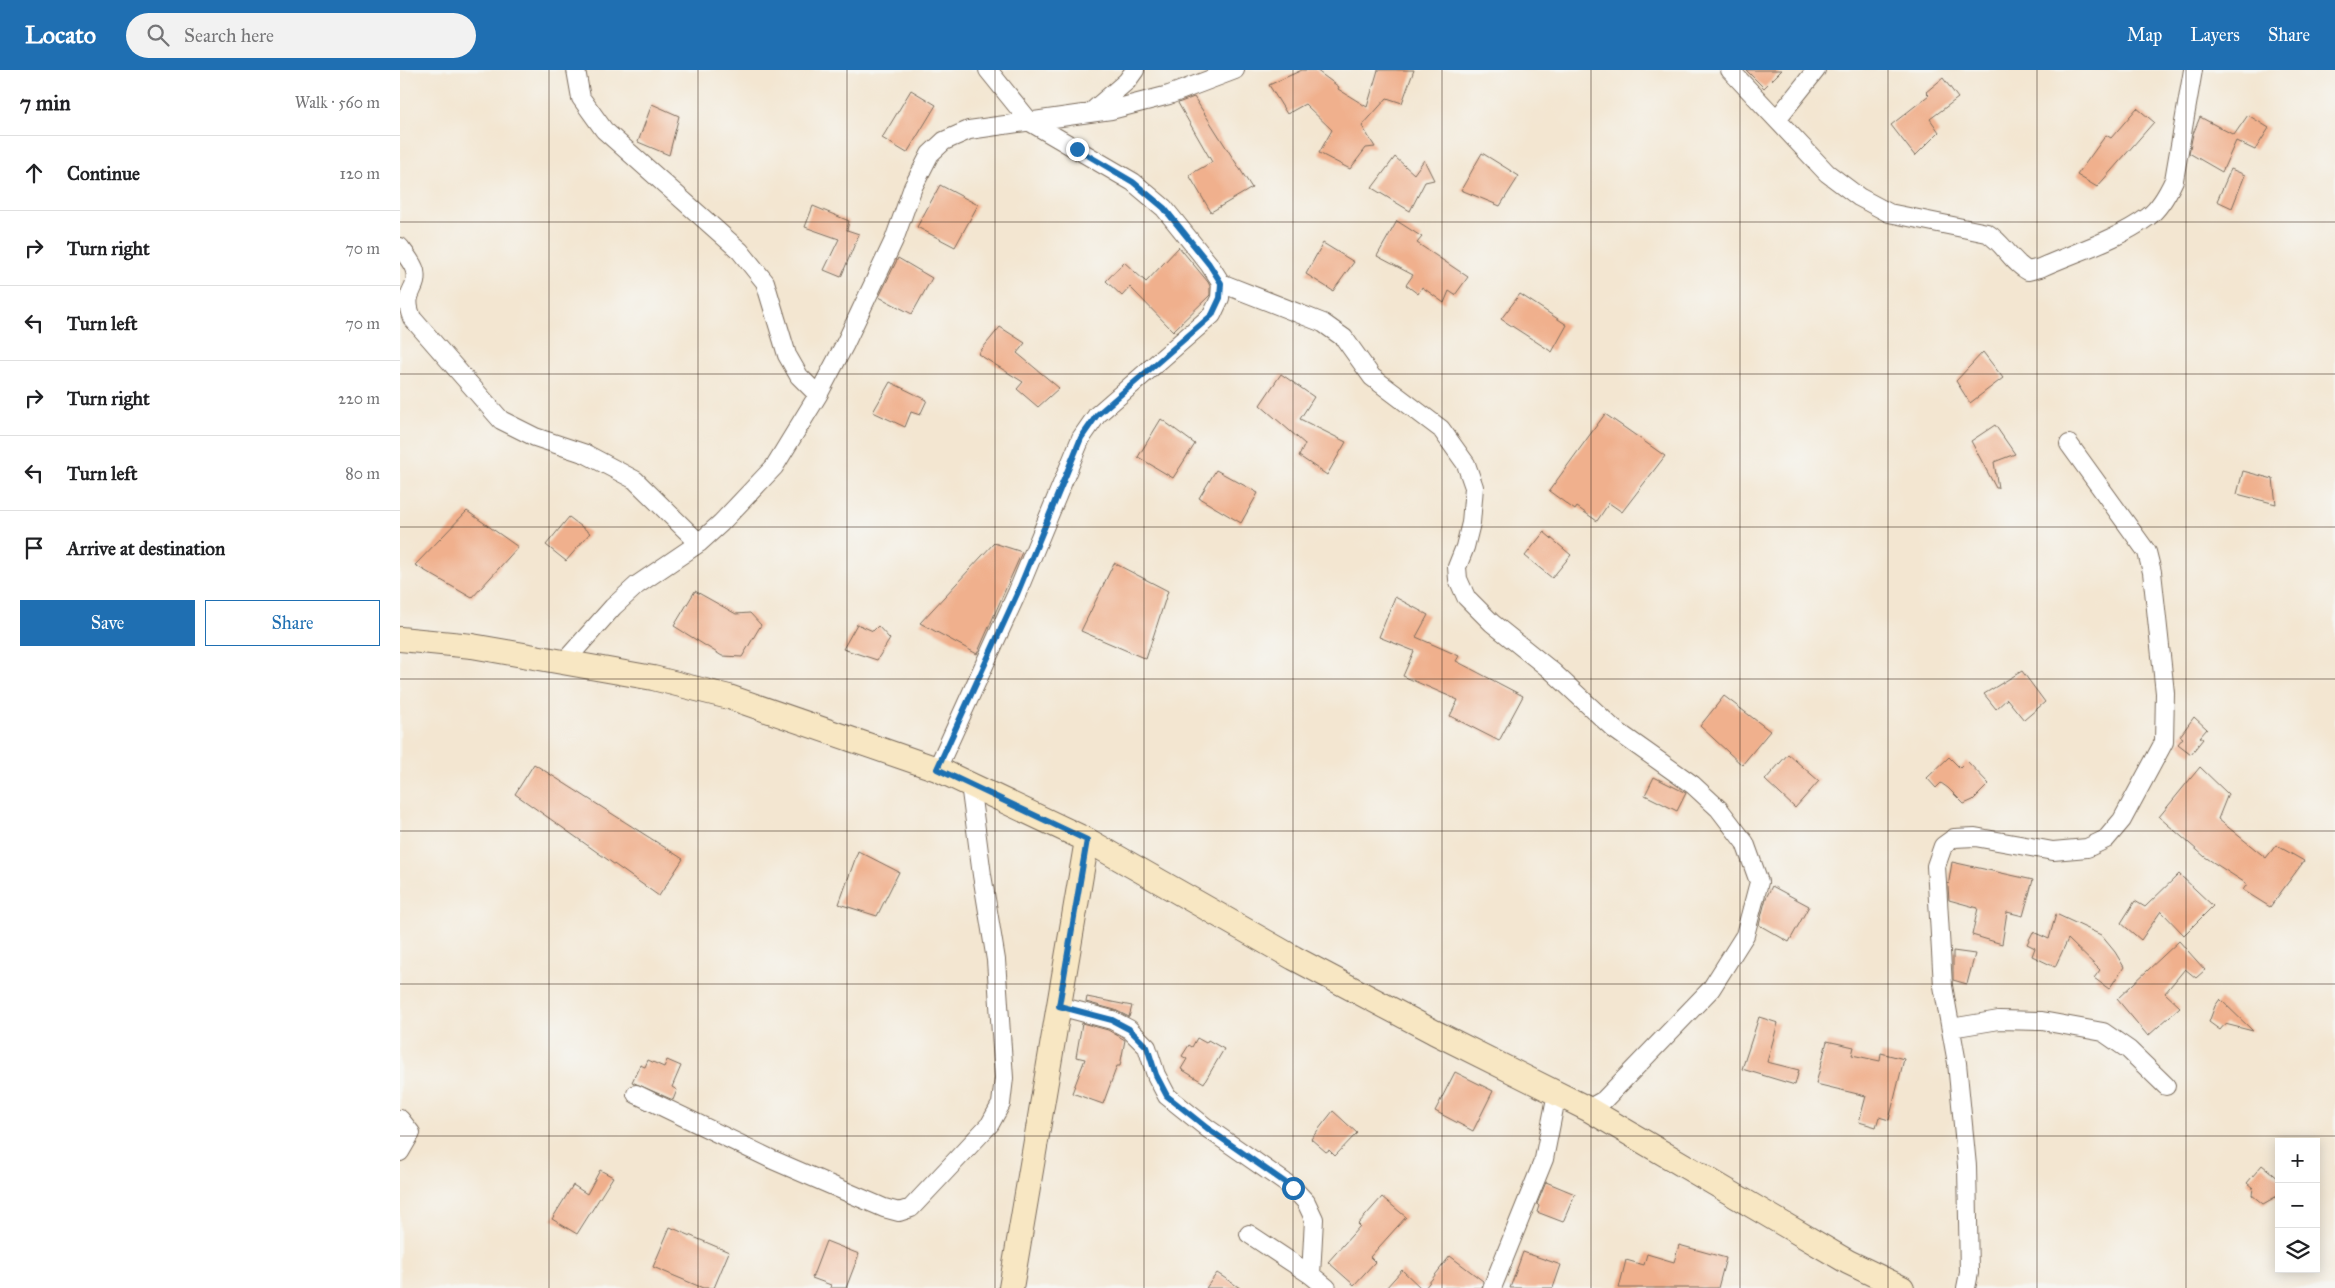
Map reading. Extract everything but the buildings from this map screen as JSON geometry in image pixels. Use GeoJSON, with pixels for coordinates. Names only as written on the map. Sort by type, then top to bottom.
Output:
{"type":"FeatureCollection","features":[{"type":"Feature","properties":{"kind":"street"},"geometry":{"type":"LineString","coordinates":[[576,70],[581,98],[604,130],[740,251],[764,282],[787,355],[799,376],[818,395]]}},
{"type":"Feature","properties":{"kind":"street"},"geometry":{"type":"LineString","coordinates":[[937,769],[1002,628],[1081,438],[1097,415],[1212,315],[1220,298],[1221,283],[1209,264],[1164,208],[1146,192],[1101,162],[1030,122],[988,70]]}},
{"type":"Feature","properties":{"kind":"street"},"geometry":{"type":"LineString","coordinates":[[1090,113],[1127,81],[1135,70]]}},
{"type":"Feature","properties":{"kind":"street"},"geometry":{"type":"LineString","coordinates":[[565,661],[613,607],[637,585],[700,543],[774,467],[818,395],[845,344],[886,257],[913,187],[930,154],[944,141],[969,130],[1090,113],[1169,95],[1235,70]]}},
{"type":"Feature","properties":{"kind":"street"},"geometry":{"type":"LineString","coordinates":[[1730,70],[1827,173],[1859,197],[1889,213],[1987,233],[1996,238],[2020,267],[2028,271],[2040,268],[2125,231],[2149,216],[2167,196],[2174,180],[2193,70]]}},
{"type":"Feature","properties":{"kind":"street"},"geometry":{"type":"LineString","coordinates":[[1777,119],[1816,70]]}},
{"type":"Feature","properties":{"kind":"street"},"geometry":{"type":"LineString","coordinates":[[400,247],[415,270],[414,285],[407,298],[407,306],[412,318],[501,420],[535,436],[586,454],[635,480],[700,543]]}},
{"type":"Feature","properties":{"kind":"street"},"geometry":{"type":"LineString","coordinates":[[1221,283],[1323,323],[1344,338],[1372,377],[1441,430],[1466,464],[1474,487],[1471,523],[1457,567],[1458,579],[1466,597],[1492,623],[1553,672],[1614,728],[1706,797],[1719,809],[1746,843],[1759,882],[1745,935],[1711,989],[1694,1008],[1610,1095],[1588,1109]]}},
{"type":"Feature","properties":{"kind":"street"},"geometry":{"type":"LineString","coordinates":[[1966,1288],[1969,1274],[1966,1166],[1956,1063],[1943,986],[1936,866],[1943,846],[1954,838],[1975,837],[2053,851],[2087,848],[2106,838],[2122,820],[2164,742],[2165,692],[2152,572],[2147,552],[2069,444]]}},
{"type":"Feature","properties":{"kind":"street"},"geometry":{"type":"LineString","coordinates":[[400,638],[472,646],[653,678],[730,697],[937,769],[1087,840],[1294,958],[1434,1032],[1588,1109],[1848,1262],[1902,1288]]}},
{"type":"Feature","properties":{"kind":"street"},"geometry":{"type":"LineString","coordinates":[[636,1094],[773,1160],[884,1208],[899,1212],[910,1208],[990,1124],[1001,1104],[1004,1078],[996,960],[970,784]]}},
{"type":"Feature","properties":{"kind":"street"},"geometry":{"type":"LineString","coordinates":[[1011,1288],[1087,840]]}},
{"type":"Feature","properties":{"kind":"street"},"geometry":{"type":"LineString","coordinates":[[1059,1006],[1112,1020],[1129,1029],[1147,1047],[1156,1075],[1167,1096],[1207,1128],[1293,1188],[1306,1202],[1314,1220],[1311,1275]]}},
{"type":"Feature","properties":{"kind":"street"},"geometry":{"type":"LineString","coordinates":[[1951,1028],[2000,1020],[2042,1021],[2103,1032],[2129,1050],[2166,1086]]}},
{"type":"Feature","properties":{"kind":"street"},"geometry":{"type":"LineString","coordinates":[[1492,1288],[1544,1159],[1557,1093]]}},
{"type":"Feature","properties":{"kind":"street"},"geometry":{"type":"LineString","coordinates":[[400,1119],[411,1132],[400,1152]]}},
{"type":"Feature","properties":{"kind":"street"},"geometry":{"type":"LineString","coordinates":[[1249,1234],[1311,1275],[1327,1288]]}},
{"type":"Feature","properties":{"kind":"route"},"geometry":{"type":"LineString","coordinates":[[1077,149],[1133,182],[1164,208],[1193,247],[1209,264],[1221,283],[1220,298],[1212,315],[1097,415],[1081,438],[1017,594],[937,769],[1087,840],[1059,1006],[1112,1020],[1129,1029],[1147,1047],[1156,1075],[1167,1096],[1207,1128],[1293,1188]]}}]}
